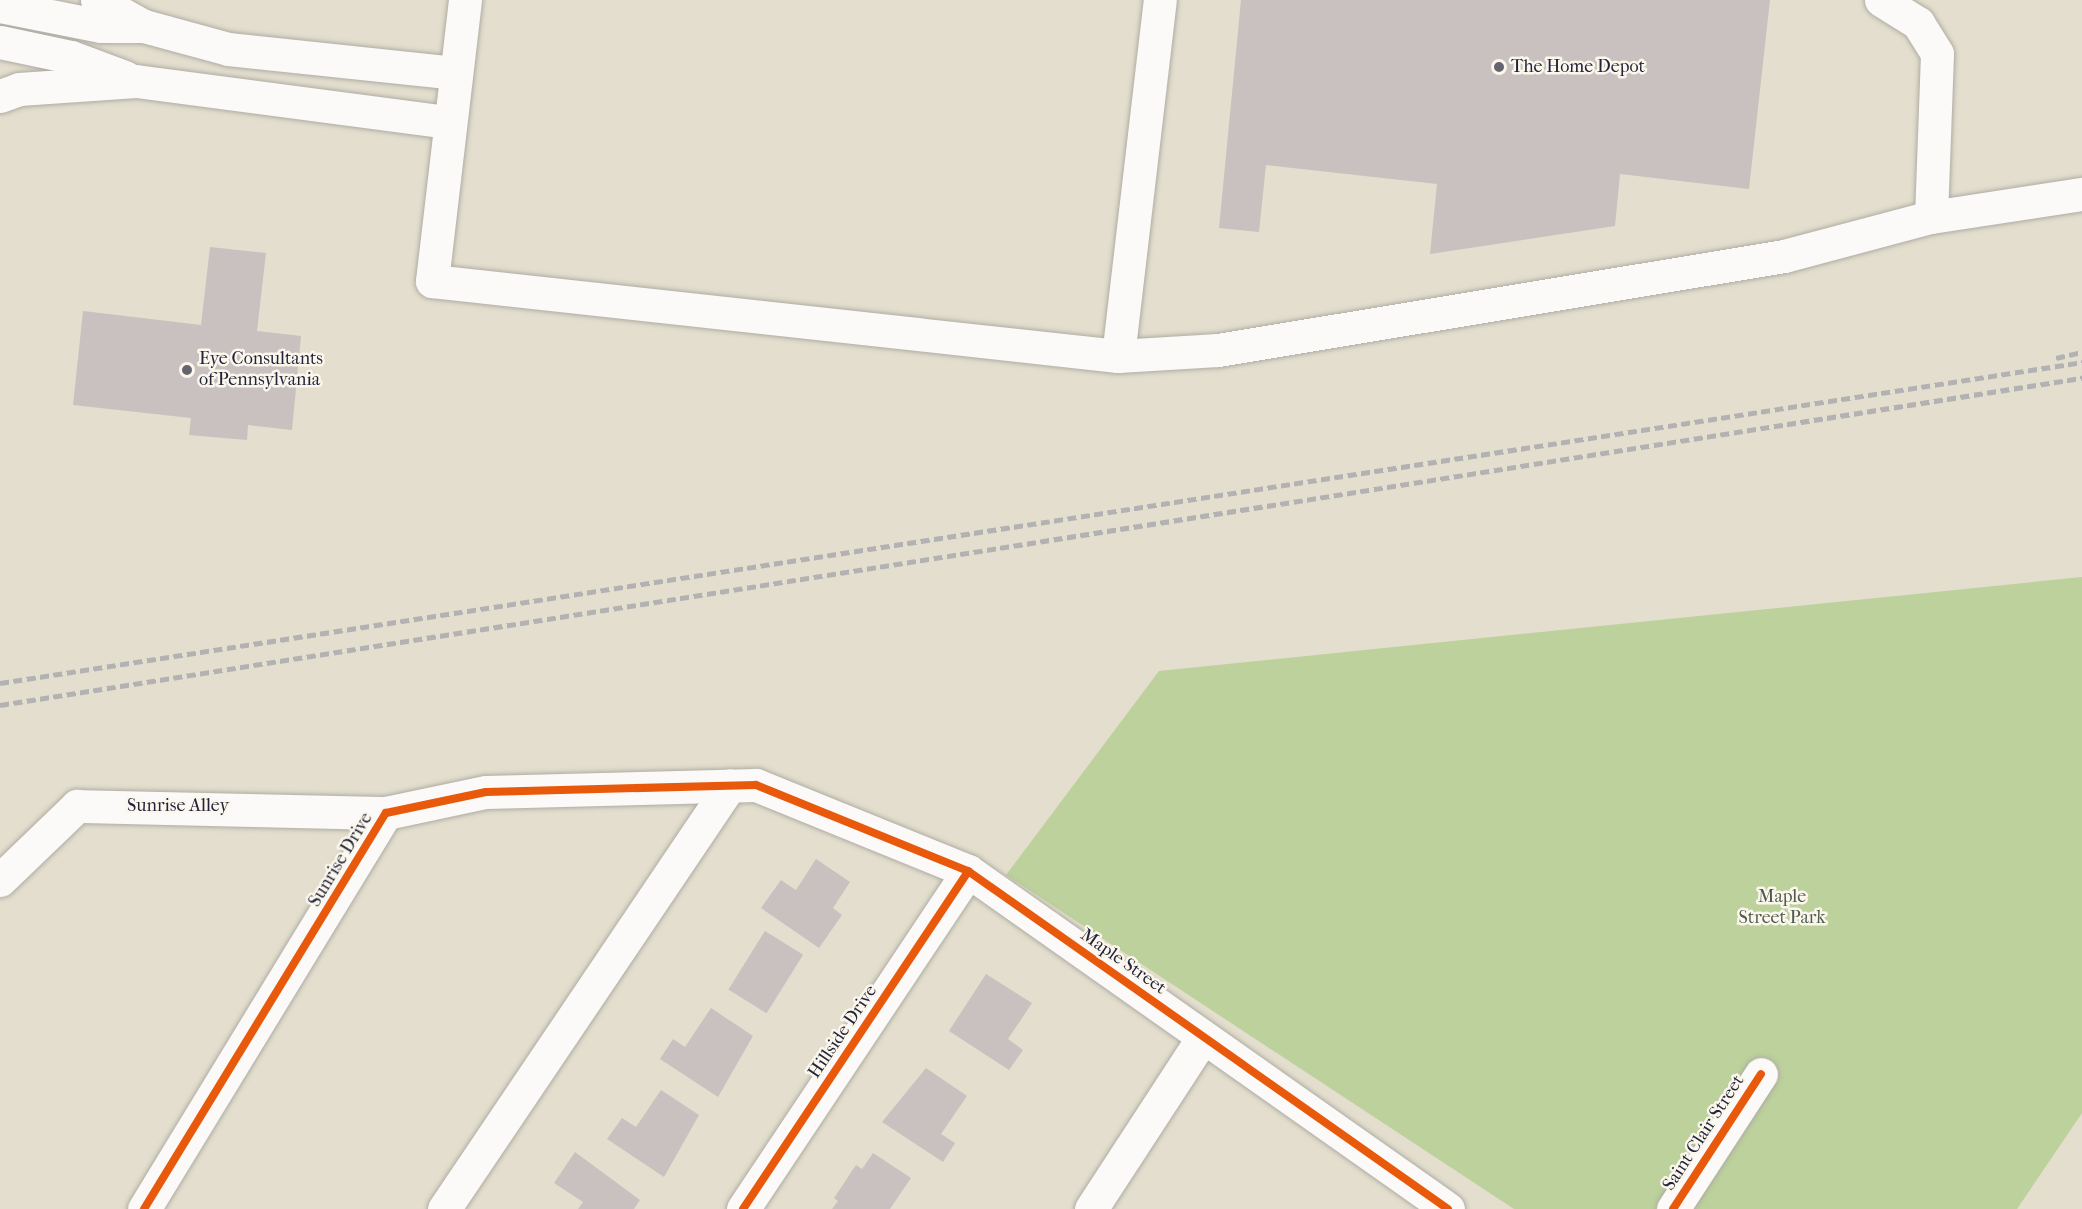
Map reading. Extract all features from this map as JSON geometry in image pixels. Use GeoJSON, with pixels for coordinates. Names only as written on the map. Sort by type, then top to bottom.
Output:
{"type":"FeatureCollection","features":[{"type":"Feature","properties":{"kind":"street"},"geometry":{"type":"LineString","coordinates":[[97,0],[144,26],[228,49],[455,73]]}},
{"type":"Feature","properties":{"kind":"street"},"geometry":{"type":"LineString","coordinates":[[465,0],[432,281],[1118,356],[1218,350],[1761,260],[1931,217],[2082,194]]}},
{"type":"Feature","properties":{"kind":"street"},"geometry":{"type":"LineString","coordinates":[[1118,356],[1160,0]]}},
{"type":"Feature","properties":{"kind":"street"},"geometry":{"type":"LineString","coordinates":[[1881,0],[1918,23],[1937,54],[1931,217]]}},
{"type":"Feature","properties":{"kind":"street"},"geometry":{"type":"LineString","coordinates":[[0,6],[101,26],[144,26]]}},
{"type":"Feature","properties":{"kind":"street"},"geometry":{"type":"LineString","coordinates":[[0,42],[71,57],[136,81]]}},
{"type":"Feature","properties":{"kind":"street"},"geometry":{"type":"LineString","coordinates":[[0,96],[19,89],[136,81],[449,122]]}},
{"type":"Feature","properties":{"kind":"street"},"geometry":{"type":"LineString","coordinates":[[444,1209],[743,785]]}},
{"type":"Feature","properties":{"kind":"street","name":"Sunrise Drive"},"geometry":{"type":"LineString","coordinates":[[144,1209],[386,813],[486,792],[743,785]]}},
{"type":"Feature","properties":{"kind":"street","name":"Maple Street"},"geometry":{"type":"LineString","coordinates":[[743,785],[968,871],[1448,1209]]}},
{"type":"Feature","properties":{"kind":"street","name":"Sunrise Alley"},"geometry":{"type":"LineString","coordinates":[[0,880],[78,806],[386,813]]}},
{"type":"Feature","properties":{"kind":"street","name":"Hillside Drive"},"geometry":{"type":"LineString","coordinates":[[743,1209],[968,871]]}},
{"type":"Feature","properties":{"kind":"street"},"geometry":{"type":"LineString","coordinates":[[1091,1209],[1203,1036]]}},
{"type":"Feature","properties":{"kind":"street","name":"Saint Clair Street"},"geometry":{"type":"LineString","coordinates":[[1673,1209],[1761,1074]]}},
{"type":"Feature","properties":{"kind":"green space","name":"Maple Street Park"},"geometry":{"type":"Polygon","coordinates":[[[2082,577],[2082,1113],[2017,1209],[1514,1209],[1006,875],[1159,671],[2082,577]]]}},
{"type":"Feature","properties":{"kind":"building","name":"The Home Depot"},"geometry":{"type":"Polygon","coordinates":[[[1241,0],[1770,0],[1749,189],[1620,174],[1615,226],[1430,254],[1437,184],[1266,165],[1259,232],[1219,228],[1241,0]]]}},
{"type":"Feature","properties":{"kind":"building","name":"Eye Consultants of Pennsylvania"},"geometry":{"type":"Polygon","coordinates":[[[210,247],[266,253],[257,331],[301,336],[292,430],[248,425],[247,440],[189,435],[191,418],[73,405],[83,311],[201,325],[210,247]]]}},
{"type":"Feature","properties":{"kind":"building"},"geometry":{"type":"Polygon","coordinates":[[[816,859],[850,882],[833,908],[842,915],[819,948],[761,908],[781,880],[796,890],[816,859]]]}},
{"type":"Feature","properties":{"kind":"building"},"geometry":{"type":"Polygon","coordinates":[[[765,931],[803,955],[767,1013],[728,990],[765,931]]]}},
{"type":"Feature","properties":{"kind":"building"},"geometry":{"type":"Polygon","coordinates":[[[986,974],[1032,1003],[1008,1039],[1023,1050],[1009,1070],[949,1031],[986,974]]]}},
{"type":"Feature","properties":{"kind":"building"},"geometry":{"type":"Polygon","coordinates":[[[711,1008],[753,1036],[718,1097],[660,1059],[673,1039],[685,1047],[711,1008]]]}},
{"type":"Feature","properties":{"kind":"building"},"geometry":{"type":"Polygon","coordinates":[[[926,1068],[967,1096],[941,1134],[955,1143],[943,1162],[882,1122],[926,1068]]]}},
{"type":"Feature","properties":{"kind":"building"},"geometry":{"type":"Polygon","coordinates":[[[661,1090],[699,1115],[664,1177],[607,1139],[622,1118],[636,1127],[661,1090]]]}},
{"type":"Feature","properties":{"kind":"building"},"geometry":{"type":"Polygon","coordinates":[[[575,1152],[640,1200],[634,1209],[578,1209],[583,1202],[554,1183],[575,1152]]]}},
{"type":"Feature","properties":{"kind":"building"},"geometry":{"type":"Polygon","coordinates":[[[873,1153],[911,1178],[890,1209],[832,1209],[838,1201],[834,1198],[856,1165],[862,1169],[873,1153]]]}},
{"type":"Feature","properties":{"kind":"railway"},"geometry":{"type":"LineString","coordinates":[[2056,358],[2082,352]]}},
{"type":"Feature","properties":{"kind":"railway"},"geometry":{"type":"LineString","coordinates":[[0,683],[2082,362]]}},
{"type":"Feature","properties":{"kind":"railway"},"geometry":{"type":"LineString","coordinates":[[0,705],[2082,378]]}},
{"type":"Feature","properties":{"kind":"cycle path"},"geometry":{"type":"LineString","coordinates":[[144,1209],[386,813],[486,792],[756,785],[968,871],[1448,1209]]}},
{"type":"Feature","properties":{"kind":"cycle path"},"geometry":{"type":"LineString","coordinates":[[743,1209],[968,871]]}},
{"type":"Feature","properties":{"kind":"cycle path"},"geometry":{"type":"LineString","coordinates":[[1673,1209],[1761,1074]]}},
{"type":"Feature","properties":{"kind":"place","name":"The Home Depot"},"geometry":{"type":"Point","coordinates":[1499,67]}},
{"type":"Feature","properties":{"kind":"place","name":"Eye Consultants of Pennsylvania"},"geometry":{"type":"Point","coordinates":[187,370]}}]}
